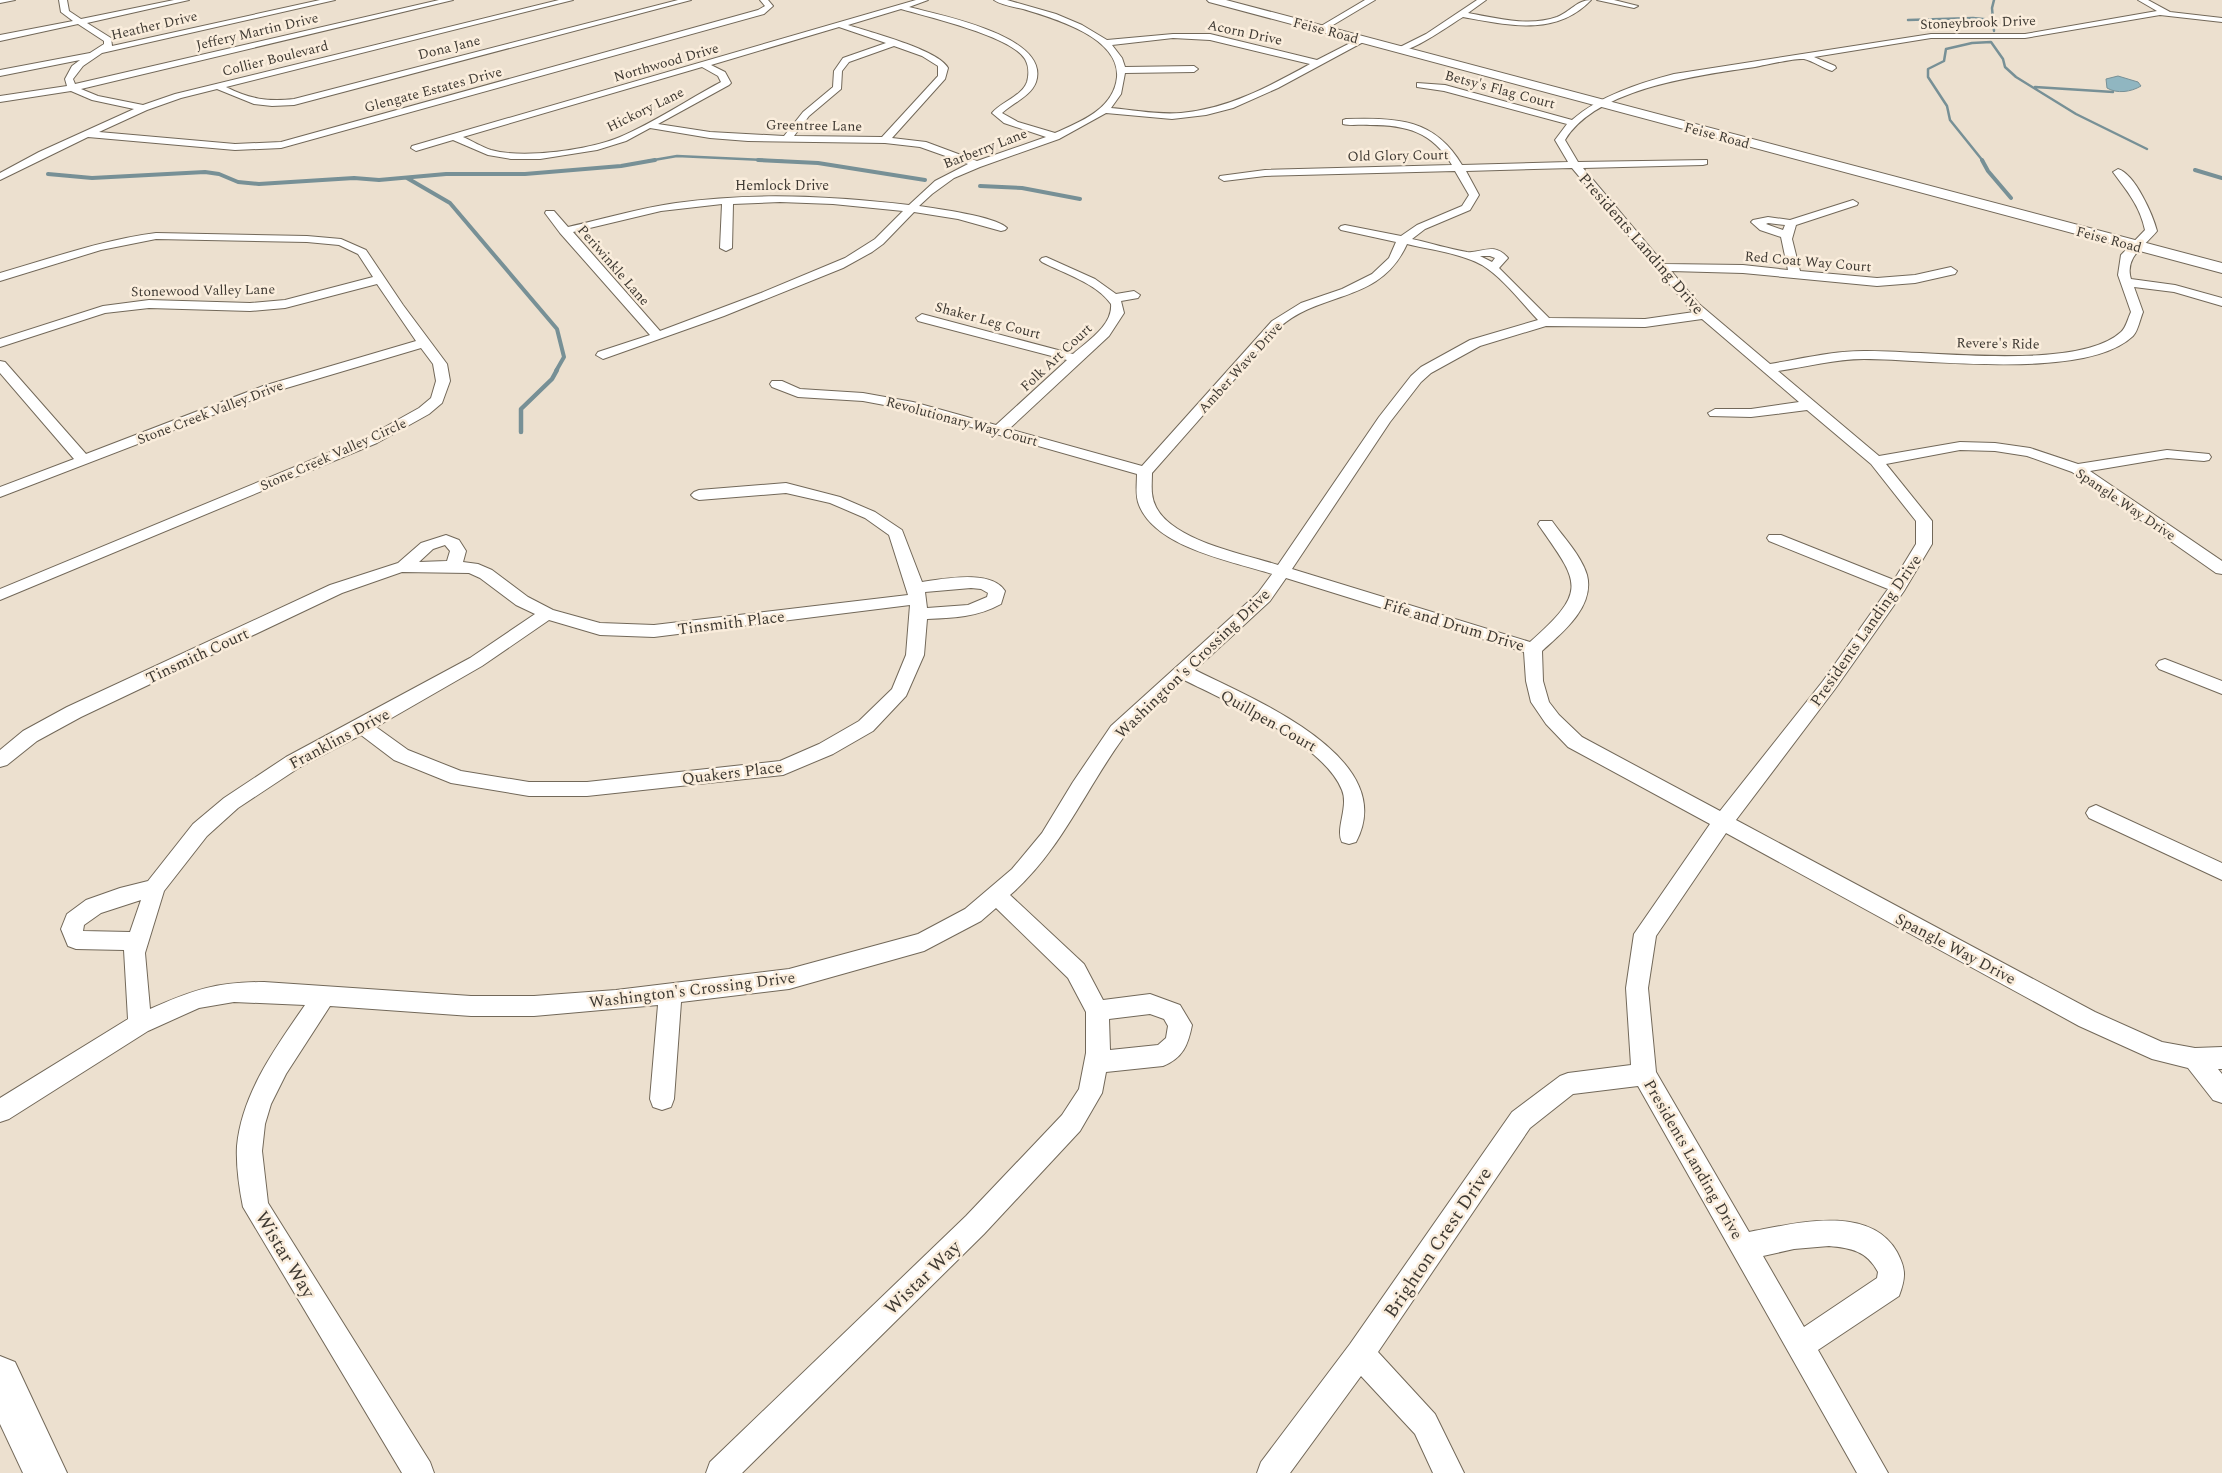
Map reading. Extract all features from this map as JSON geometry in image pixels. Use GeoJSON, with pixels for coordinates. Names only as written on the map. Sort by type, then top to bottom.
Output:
{"type":"FeatureCollection","features":[{"type":"Feature","properties":{"kind":"main road","name":"Feise Road"},"geometry":{"type":"LineString","coordinates":[[1213,0],[2222,268]]}},
{"type":"Feature","properties":{"kind":"main road"},"geometry":{"type":"LineString","coordinates":[[0,1377],[45,1473]]}},
{"type":"Feature","properties":{"kind":"street"},"geometry":{"type":"LineString","coordinates":[[0,1],[11,0]]}},
{"type":"Feature","properties":{"kind":"street"},"geometry":{"type":"LineString","coordinates":[[63,0],[65,12],[108,40],[108,45],[83,62],[69,76],[72,88],[94,98],[144,108]]}},
{"type":"Feature","properties":{"kind":"street"},"geometry":{"type":"LineString","coordinates":[[0,38],[185,0]]}},
{"type":"Feature","properties":{"kind":"street","name":"Heather Drive"},"geometry":{"type":"LineString","coordinates":[[0,74],[331,0]]}},
{"type":"Feature","properties":{"kind":"street","name":"Jeffery Martin Drive"},"geometry":{"type":"LineString","coordinates":[[0,98],[72,88],[449,0]]}},
{"type":"Feature","properties":{"kind":"street","name":"Collier Boulevard"},"geometry":{"type":"LineString","coordinates":[[0,177],[35,158],[144,108],[218,86],[569,0]]}},
{"type":"Feature","properties":{"kind":"street","name":"Dona Jane"},"geometry":{"type":"LineString","coordinates":[[218,86],[249,102],[294,102],[687,0]]}},
{"type":"Feature","properties":{"kind":"street","name":"Glengate Estates Drive"},"geometry":{"type":"LineString","coordinates":[[88,134],[235,147],[281,145],[761,12],[769,6],[764,0]]}},
{"type":"Feature","properties":{"kind":"street","name":"Northwood Drive"},"geometry":{"type":"LineString","coordinates":[[416,148],[456,138],[924,0]]}},
{"type":"Feature","properties":{"kind":"street"},"geometry":{"type":"LineString","coordinates":[[998,0],[1063,20],[1106,43],[1116,55],[1123,70],[1194,69]]}},
{"type":"Feature","properties":{"kind":"street"},"geometry":{"type":"LineString","coordinates":[[1320,29],[1371,0]]}},
{"type":"Feature","properties":{"kind":"street"},"geometry":{"type":"LineString","coordinates":[[1398,50],[1429,36],[1482,0]]}},
{"type":"Feature","properties":{"kind":"street"},"geometry":{"type":"LineString","coordinates":[[1461,14],[1505,22],[1538,23],[1560,19],[1587,0]]}},
{"type":"Feature","properties":{"kind":"street"},"geometry":{"type":"LineString","coordinates":[[1600,0],[1634,6]]}},
{"type":"Feature","properties":{"kind":"street"},"geometry":{"type":"LineString","coordinates":[[2142,0],[2167,13]]}},
{"type":"Feature","properties":{"kind":"street"},"geometry":{"type":"LineString","coordinates":[[901,7],[1001,37],[1027,56],[1034,68],[1030,82],[1024,91],[997,112],[1000,117],[1008,121],[1056,137]]}},
{"type":"Feature","properties":{"kind":"street","name":"Stoneybrook Drive"},"geometry":{"type":"LineString","coordinates":[[1603,105],[1623,93],[1654,82],[1803,55],[1931,36],[2025,36],[2129,17],[2167,13],[2222,20]]}},
{"type":"Feature","properties":{"kind":"street"},"geometry":{"type":"LineString","coordinates":[[842,25],[936,59],[942,64],[944,73],[885,140]]}},
{"type":"Feature","properties":{"kind":"street","name":"Acorn Drive"},"geometry":{"type":"LineString","coordinates":[[1106,43],[1173,36],[1210,37],[1318,63]]}},
{"type":"Feature","properties":{"kind":"street"},"geometry":{"type":"LineString","coordinates":[[1104,110],[1162,116],[1202,113],[1223,108],[1299,75],[1363,40]]}},
{"type":"Feature","properties":{"kind":"street"},"geometry":{"type":"LineString","coordinates":[[787,139],[806,114],[838,87],[838,71],[843,63],[851,58],[894,43]]}},
{"type":"Feature","properties":{"kind":"street"},"geometry":{"type":"LineString","coordinates":[[1803,55],[1832,68]]}},
{"type":"Feature","properties":{"kind":"street","name":"Hickory Lane"},"geometry":{"type":"LineString","coordinates":[[456,138],[488,152],[510,156],[540,156],[593,148],[623,139],[726,83],[722,74],[704,65]]}},
{"type":"Feature","properties":{"kind":"street","name":"Barberry Lane"},"geometry":{"type":"LineString","coordinates":[[603,355],[742,306],[820,273],[867,250],[890,233],[938,184],[977,164],[1018,152],[1056,137],[1104,110],[1118,90],[1123,70]]}},
{"type":"Feature","properties":{"kind":"street","name":"Betsy's Flag Court"},"geometry":{"type":"LineString","coordinates":[[1420,85],[1445,88],[1573,123]]}},
{"type":"Feature","properties":{"kind":"street","name":"Presidents Landing Drive"},"geometry":{"type":"LineString","coordinates":[[1603,105],[1573,123],[1562,134],[1560,140],[1574,164],[1703,315],[1876,461],[1924,521],[1924,544],[1898,587],[1830,685],[1722,823],[1645,934],[1637,988],[1644,1074],[1873,1473]]}},
{"type":"Feature","properties":{"kind":"street"},"geometry":{"type":"LineString","coordinates":[[1346,122],[1381,122],[1409,126],[1427,132],[1446,147],[1458,168]]}},
{"type":"Feature","properties":{"kind":"street","name":"Greentree Lane"},"geometry":{"type":"LineString","coordinates":[[648,125],[710,135],[787,139],[885,140],[936,147],[977,164]]}},
{"type":"Feature","properties":{"kind":"street","name":"Old Glory Court"},"geometry":{"type":"LineString","coordinates":[[1224,178],[1264,173],[1703,162]]}},
{"type":"Feature","properties":{"kind":"street","name":"Amber Wave Drive"},"geometry":{"type":"LineString","coordinates":[[1145,472],[1276,324],[1305,306],[1346,292],[1376,277],[1394,260],[1403,240],[1421,227],[1466,208],[1473,200],[1474,195],[1458,168]]}},
{"type":"Feature","properties":{"kind":"street","name":"Revere's Ride"},"geometry":{"type":"LineString","coordinates":[[1767,368],[1862,355],[2024,360],[2068,358],[2094,352],[2114,344],[2129,332],[2137,312],[2124,275],[2127,255],[2151,231],[2149,214],[2134,191],[2118,172]]}},
{"type":"Feature","properties":{"kind":"street","name":"Hemlock Drive"},"geometry":{"type":"LineString","coordinates":[[564,231],[673,206],[789,198],[832,200],[913,209],[974,218],[1001,228]]}},
{"type":"Feature","properties":{"kind":"street"},"geometry":{"type":"LineString","coordinates":[[726,248],[728,201]]}},
{"type":"Feature","properties":{"kind":"street"},"geometry":{"type":"LineString","coordinates":[[1787,235],[1764,228],[1757,222],[1768,220],[1790,223],[1853,203]]}},
{"type":"Feature","properties":{"kind":"street","name":"Periwinkle Lane"},"geometry":{"type":"LineString","coordinates":[[550,213],[658,336]]}},
{"type":"Feature","properties":{"kind":"street"},"geometry":{"type":"LineString","coordinates":[[1790,223],[1786,239],[1795,274]]}},
{"type":"Feature","properties":{"kind":"street"},"geometry":{"type":"LineString","coordinates":[[1344,228],[1469,256],[1492,268],[1546,322]]}},
{"type":"Feature","properties":{"kind":"street","name":"Stone Creek Valley Circle"},"geometry":{"type":"LineString","coordinates":[[0,278],[134,239],[177,235],[307,238],[341,242],[362,252],[423,343],[440,364],[443,381],[437,400],[408,422],[372,440],[0,595]]}},
{"type":"Feature","properties":{"kind":"street"},"geometry":{"type":"LineString","coordinates":[[1046,260],[1098,285],[1114,298],[1134,295]]}},
{"type":"Feature","properties":{"kind":"street","name":"Red Coat Way Court"},"geometry":{"type":"LineString","coordinates":[[1662,268],[1719,268],[1877,282],[1915,279],[1951,271]]}},
{"type":"Feature","properties":{"kind":"street","name":"Stonewood Valley Lane"},"geometry":{"type":"LineString","coordinates":[[0,343],[103,310],[149,304],[250,307],[285,304],[380,280]]}},
{"type":"Feature","properties":{"kind":"street"},"geometry":{"type":"LineString","coordinates":[[2127,282],[2175,289],[2222,302]]}},
{"type":"Feature","properties":{"kind":"street","name":"Folk Art Court"},"geometry":{"type":"LineString","coordinates":[[999,430],[1104,333],[1118,314],[1118,305],[1114,298]]}},
{"type":"Feature","properties":{"kind":"street","name":"Washington's Crossing Drive"},"geometry":{"type":"LineString","coordinates":[[0,1111],[140,1024],[196,999],[234,992],[264,992],[470,1006],[534,1006],[789,979],[890,953],[924,942],[973,914],[1019,875],[1050,840],[1080,787],[1118,731],[1264,597],[1384,420],[1416,379],[1438,362],[1475,343],[1546,322],[1645,323],[1703,315]]}},
{"type":"Feature","properties":{"kind":"street","name":"Shaker Leg Court"},"geometry":{"type":"LineString","coordinates":[[922,318],[1076,359]]}},
{"type":"Feature","properties":{"kind":"street","name":"Stone Creek Valley Drive"},"geometry":{"type":"LineString","coordinates":[[0,492],[268,389],[324,370],[423,343]]}},
{"type":"Feature","properties":{"kind":"street"},"geometry":{"type":"LineString","coordinates":[[0,365],[83,460]]}},
{"type":"Feature","properties":{"kind":"street","name":"Revolutionary Way Court"},"geometry":{"type":"LineString","coordinates":[[777,384],[798,393],[863,397],[913,406],[1145,472]]}},
{"type":"Feature","properties":{"kind":"street"},"geometry":{"type":"LineString","coordinates":[[1716,413],[1751,412],[1810,405]]}},
{"type":"Feature","properties":{"kind":"street","name":"Spangle Way Drive"},"geometry":{"type":"LineString","coordinates":[[1876,461],[1960,446],[1995,447],[2030,452],[2077,469],[2222,569]]}},
{"type":"Feature","properties":{"kind":"street"},"geometry":{"type":"LineString","coordinates":[[2077,469],[2167,454],[2204,457]]}},
{"type":"Feature","properties":{"kind":"street"},"geometry":{"type":"LineString","coordinates":[[1145,472],[1142,487],[1147,508],[1153,518],[1165,528],[1196,544],[1283,571]]}},
{"type":"Feature","properties":{"kind":"street","name":"Quakers Place"},"geometry":{"type":"LineString","coordinates":[[362,726],[401,755],[458,778],[529,789],[587,789],[783,768],[826,750],[866,726],[900,692],[915,655],[917,600],[896,533],[870,514],[835,500],[786,488],[699,495]]}},
{"type":"Feature","properties":{"kind":"street"},"geometry":{"type":"LineString","coordinates":[[1533,649],[1569,616],[1576,604],[1581,587],[1574,564],[1546,524]]}},
{"type":"Feature","properties":{"kind":"street"},"geometry":{"type":"LineString","coordinates":[[1775,538],[1898,587]]}},
{"type":"Feature","properties":{"kind":"street","name":"Tinsmith Court"},"geometry":{"type":"LineString","coordinates":[[403,567],[427,546],[440,540],[453,543],[458,551],[454,566]]}},
{"type":"Feature","properties":{"kind":"street","name":"Tinsmith Court"},"geometry":{"type":"LineString","coordinates":[[0,760],[30,736],[74,712],[336,589],[373,575],[403,567],[454,566],[472,568],[486,574],[522,601],[547,614]]}},
{"type":"Feature","properties":{"kind":"street","name":"Fife and Drum Drive"},"geometry":{"type":"LineString","coordinates":[[1283,571],[1533,649],[1534,685],[1537,699],[1549,717],[1575,742],[1722,823]]}},
{"type":"Feature","properties":{"kind":"street","name":"Tinsmith Place"},"geometry":{"type":"LineString","coordinates":[[547,614],[600,630],[654,631],[917,600]]}},
{"type":"Feature","properties":{"kind":"street","name":"Franklins Drive"},"geometry":{"type":"LineString","coordinates":[[140,1024],[134,952],[137,941],[155,888],[200,830],[231,803],[293,762],[476,662],[547,614]]}},
{"type":"Feature","properties":{"kind":"street"},"geometry":{"type":"LineString","coordinates":[[2165,665],[2222,688]]}},
{"type":"Feature","properties":{"kind":"street","name":"Quillpen Court"},"geometry":{"type":"LineString","coordinates":[[1183,672],[1280,723],[1317,746],[1337,765],[1351,788],[1355,811],[1349,836]]}},
{"type":"Feature","properties":{"kind":"street"},"geometry":{"type":"LineString","coordinates":[[2096,813],[2222,872]]}},
{"type":"Feature","properties":{"kind":"street","name":"Spangle Way Drive"},"geometry":{"type":"LineString","coordinates":[[1722,823],[2087,1019],[2160,1052],[2195,1059],[2222,1058]]}},
{"type":"Feature","properties":{"kind":"street"},"geometry":{"type":"LineString","coordinates":[[137,941],[76,940],[72,930],[74,922],[82,913],[95,905],[155,888]]}},
{"type":"Feature","properties":{"kind":"street","name":"Wistar Way"},"geometry":{"type":"LineString","coordinates":[[721,1473],[975,1225],[1071,1123],[1090,1093],[1096,1062],[1097,1011],[1076,971],[996,895]]}},
{"type":"Feature","properties":{"kind":"street"},"geometry":{"type":"LineString","coordinates":[[662,1099],[670,993]]}},
{"type":"Feature","properties":{"kind":"street","name":"Wistar Way"},"geometry":{"type":"LineString","coordinates":[[323,997],[277,1068],[260,1103],[250,1141],[249,1175],[256,1207],[419,1473]]}},
{"type":"Feature","properties":{"kind":"street"},"geometry":{"type":"LineString","coordinates":[[1096,1062],[1163,1055],[1176,1044],[1180,1025],[1172,1012],[1150,1004],[1097,1011]]}},
{"type":"Feature","properties":{"kind":"street"},"geometry":{"type":"LineString","coordinates":[[2195,1059],[2222,1092]]}},
{"type":"Feature","properties":{"kind":"street","name":"Brighton Crest Drive"},"geometry":{"type":"LineString","coordinates":[[1272,1473],[1360,1354],[1521,1120],[1568,1084],[1644,1074]]}},
{"type":"Feature","properties":{"kind":"street","name":"Presidents Landing Drive"},"geometry":{"type":"LineString","coordinates":[[1744,1246],[1829,1232],[1857,1237],[1879,1248],[1892,1270],[1889,1286],[1800,1346]]}},
{"type":"Feature","properties":{"kind":"street"},"geometry":{"type":"LineString","coordinates":[[1360,1354],[1425,1424],[1449,1473]]}},
{"type":"Feature","properties":{"kind":"water"},"geometry":{"type":"Polygon","coordinates":[[[2118,76],[2138,82],[2141,86],[2124,92],[2107,88],[2106,79],[2118,76]]]}},
{"type":"Feature","properties":{"kind":"waterway"},"geometry":{"type":"LineString","coordinates":[[1994,0],[1992,8],[1994,31]]}},
{"type":"Feature","properties":{"kind":"waterway"},"geometry":{"type":"LineString","coordinates":[[1908,20],[1973,18],[1993,20]]}},
{"type":"Feature","properties":{"kind":"waterway"},"geometry":{"type":"LineString","coordinates":[[1983,161],[1950,120],[1947,106],[1928,77],[1928,69],[1944,61],[1946,49],[1972,43],[1991,42],[2003,59],[2005,67],[2016,77],[2076,114],[2147,149]]}},
{"type":"Feature","properties":{"kind":"waterway"},"geometry":{"type":"LineString","coordinates":[[2035,87],[2113,92]]}},
{"type":"Feature","properties":{"kind":"waterway"},"geometry":{"type":"LineString","coordinates":[[648,161],[677,156],[783,161]]}},
{"type":"Feature","properties":{"kind":"waterway"},"geometry":{"type":"LineString","coordinates":[[48,174],[92,178],[205,172],[219,174],[238,182],[259,184],[354,178],[379,180],[446,174],[525,174],[621,166],[655,160]]}},
{"type":"Feature","properties":{"kind":"waterway"},"geometry":{"type":"LineString","coordinates":[[758,160],[818,163],[925,180]]}},
{"type":"Feature","properties":{"kind":"waterway"},"geometry":{"type":"LineString","coordinates":[[1982,160],[1988,171],[2011,198]]}},
{"type":"Feature","properties":{"kind":"waterway"},"geometry":{"type":"LineString","coordinates":[[2195,170],[2222,178]]}},
{"type":"Feature","properties":{"kind":"waterway"},"geometry":{"type":"LineString","coordinates":[[407,178],[450,203],[557,329],[564,357],[556,371]]}},
{"type":"Feature","properties":{"kind":"waterway"},"geometry":{"type":"LineString","coordinates":[[980,186],[1022,188],[1080,199]]}},
{"type":"Feature","properties":{"kind":"waterway"},"geometry":{"type":"LineString","coordinates":[[521,432],[521,409],[552,379],[557,370]]}}]}
